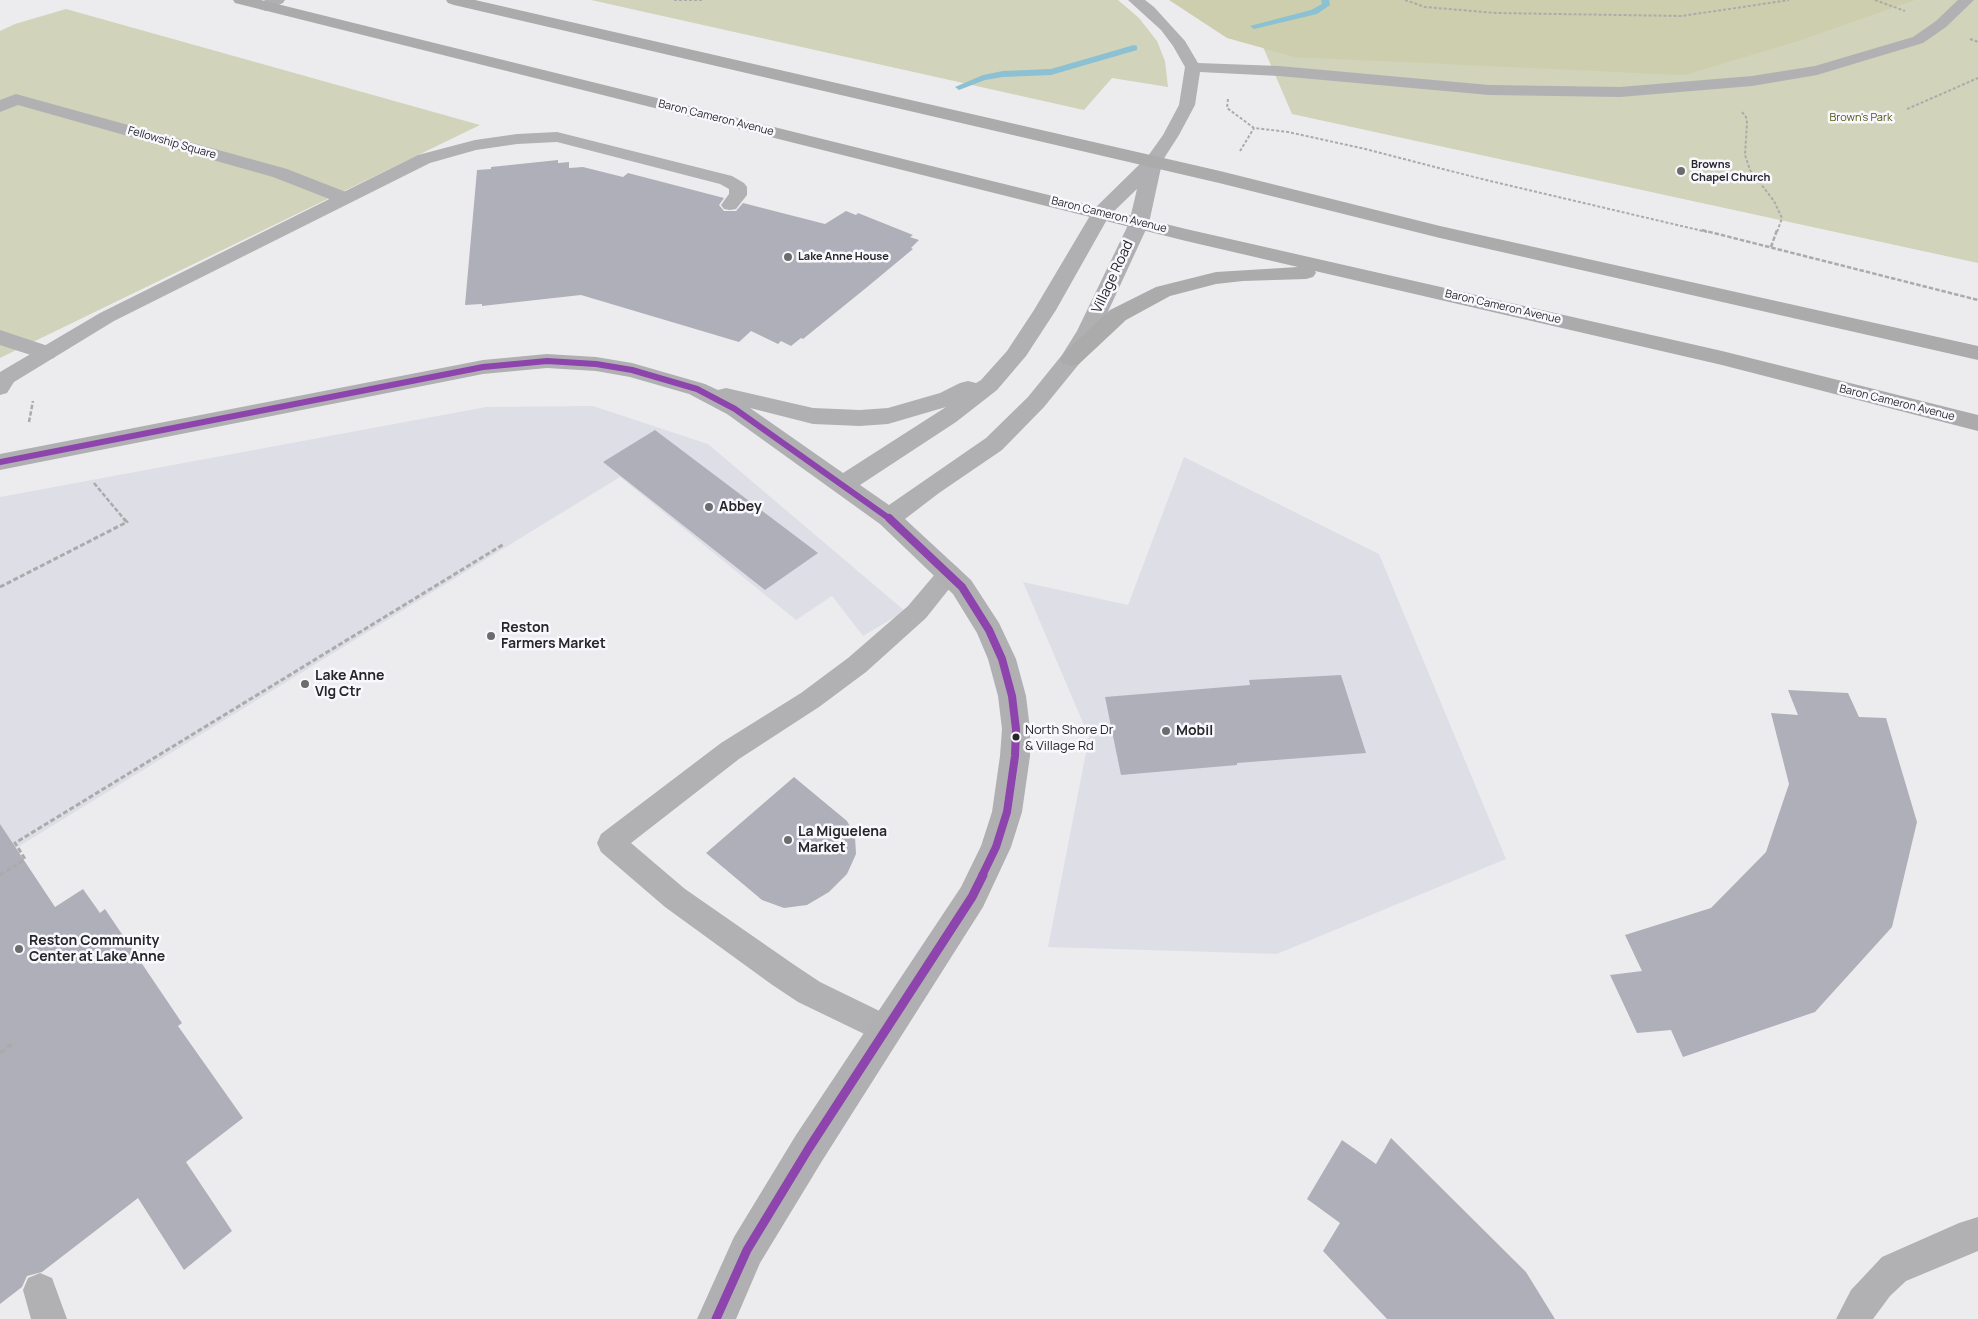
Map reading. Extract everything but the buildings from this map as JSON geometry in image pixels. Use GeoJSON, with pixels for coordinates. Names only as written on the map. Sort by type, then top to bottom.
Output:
{"type":"FeatureCollection","features":[{"type":"Feature","properties":{"kind":"main road","name":"Baron Cameron Avenue"},"geometry":{"type":"LineString","coordinates":[[241,0],[271,3],[1139,223],[1722,358],[1978,423]]}},
{"type":"Feature","properties":{"kind":"main road"},"geometry":{"type":"LineString","coordinates":[[454,0],[1152,163],[1220,177],[1440,232],[1978,353]]}},
{"type":"Feature","properties":{"kind":"main road"},"geometry":{"type":"LineString","coordinates":[[1071,359],[1118,315],[1163,291],[1179,286],[1216,278],[1270,273],[1373,276]]}},
{"type":"Feature","properties":{"kind":"street","name":"Fellowship Square"},"geometry":{"type":"LineString","coordinates":[[0,107],[16,99],[280,173],[344,198]]}},
{"type":"Feature","properties":{"kind":"street"},"geometry":{"type":"LineString","coordinates":[[843,485],[955,412],[989,385],[1015,356],[1045,310],[1101,213],[1152,163]]}},
{"type":"Feature","properties":{"kind":"street","name":"Village Road"},"geometry":{"type":"LineString","coordinates":[[889,518],[930,487],[994,444],[1036,402],[1071,359],[1088,331],[1139,223],[1152,163]]}},
{"type":"Feature","properties":{"kind":"street"},"geometry":{"type":"LineString","coordinates":[[0,337],[46,354]]}},
{"type":"Feature","properties":{"kind":"street"},"geometry":{"type":"LineString","coordinates":[[4,462],[428,377],[508,364],[561,361],[632,370],[813,416],[860,418],[888,416],[948,398],[974,385],[1015,356]]}},
{"type":"Feature","properties":{"kind":"street"},"geometry":{"type":"LineString","coordinates":[[697,388],[735,409],[889,518],[949,572],[962,587],[980,615],[1002,659],[1012,696],[1016,730],[1012,784],[1007,812],[996,848],[983,876],[972,897],[808,1148],[747,1250],[716,1319]]}},
{"type":"Feature","properties":{"kind":"lane"},"geometry":{"type":"LineString","coordinates":[[1135,0],[1149,10],[1166,27],[1180,44],[1193,66],[1187,105],[1171,135],[1152,163]]}},
{"type":"Feature","properties":{"kind":"lane"},"geometry":{"type":"LineString","coordinates":[[1193,66],[1279,71],[1498,90],[1620,92],[1752,81],[1818,70],[1918,40],[1941,24],[1967,0]]}},
{"type":"Feature","properties":{"kind":"lane"},"geometry":{"type":"LineString","coordinates":[[0,388],[7,377],[107,317],[424,160],[475,145],[517,139],[557,137],[726,180],[738,187],[738,195],[730,205]]}},
{"type":"Feature","properties":{"kind":"lane"},"geometry":{"type":"LineString","coordinates":[[885,1029],[809,992],[675,898],[611,843],[730,751],[828,687],[917,612],[949,572]]}},
{"type":"Feature","properties":{"kind":"lane"},"geometry":{"type":"LineString","coordinates":[[1854,1319],[1863,1302],[1894,1269],[1959,1240],[1978,1234]]}},
{"type":"Feature","properties":{"kind":"path"},"geometry":{"type":"LineString","coordinates":[[674,0],[704,0]]}},
{"type":"Feature","properties":{"kind":"path"},"geometry":{"type":"LineString","coordinates":[[1405,0],[1424,7],[1496,13],[1682,16],[1790,0]]}},
{"type":"Feature","properties":{"kind":"path"},"geometry":{"type":"LineString","coordinates":[[1907,109],[1978,78]]}},
{"type":"Feature","properties":{"kind":"path"},"geometry":{"type":"LineString","coordinates":[[1739,109],[1746,117],[1745,155],[1750,170],[1774,201],[1782,218],[1771,247]]}},
{"type":"Feature","properties":{"kind":"path"},"geometry":{"type":"LineString","coordinates":[[1236,158],[1254,128],[1288,132],[1771,247],[1978,300]]}},
{"type":"Feature","properties":{"kind":"path"},"geometry":{"type":"LineString","coordinates":[[4,462],[31,418],[32,392]]}},
{"type":"Feature","properties":{"kind":"path"},"geometry":{"type":"LineString","coordinates":[[0,587],[127,522],[94,483]]}},
{"type":"Feature","properties":{"kind":"path"},"geometry":{"type":"LineString","coordinates":[[0,875],[25,859],[15,843],[504,544]]}},
{"type":"Feature","properties":{"kind":"path"},"geometry":{"type":"LineString","coordinates":[[0,1053],[15,1042]]}},
{"type":"Feature","properties":{"kind":"shaded area"},"geometry":{"type":"Polygon","coordinates":[[[593,406],[708,444],[905,611],[863,636],[832,596],[796,620],[620,477],[0,858],[0,497],[486,407],[593,406]]]}},
{"type":"Feature","properties":{"kind":"shaded area"},"geometry":{"type":"Polygon","coordinates":[[[1184,457],[1379,554],[1506,859],[1277,954],[1048,947],[1089,737],[1023,582],[1128,605],[1184,457]]]}},
{"type":"Feature","properties":{"kind":"green space"},"geometry":{"type":"Polygon","coordinates":[[[591,0],[1118,0],[1139,18],[1157,41],[1165,61],[1168,87],[1112,78],[1084,110],[591,0]]]}},
{"type":"Feature","properties":{"kind":"green space"},"geometry":{"type":"Polygon","coordinates":[[[1169,0],[1915,0],[1795,42],[1684,75],[1295,57],[1227,38],[1169,0]]]}},
{"type":"Feature","properties":{"kind":"green space","name":"Brown's Park"},"geometry":{"type":"Polygon","coordinates":[[[1327,0],[1978,0],[1978,263],[1292,114],[1254,26],[1327,0]]]}},
{"type":"Feature","properties":{"kind":"green space"},"geometry":{"type":"Polygon","coordinates":[[[66,9],[480,125],[0,358],[0,31],[15,24],[66,9]]]}},
{"type":"Feature","properties":{"kind":"waterway"},"geometry":{"type":"LineString","coordinates":[[1254,26],[1314,12],[1326,5],[1325,0]]}},
{"type":"Feature","properties":{"kind":"waterway"},"geometry":{"type":"LineString","coordinates":[[959,87],[983,78],[1003,74],[1051,72],[1134,48]]}},
{"type":"Feature","properties":{"kind":"transit line"},"geometry":{"type":"LineString","coordinates":[[0,462],[483,367],[547,361],[596,364],[632,370],[697,389],[735,409],[889,518],[962,587],[989,630],[1002,659],[1012,696],[1016,729],[1015,756],[1007,812],[996,847],[972,897],[809,1148],[747,1250],[716,1319]]}},
{"type":"Feature","properties":{"kind":"place","name":"Browns Chapel Church"},"geometry":{"type":"Point","coordinates":[1681,171]}},
{"type":"Feature","properties":{"kind":"place","name":"Lake Anne House"},"geometry":{"type":"Point","coordinates":[788,257]}},
{"type":"Feature","properties":{"kind":"place","name":"Abbey"},"geometry":{"type":"Point","coordinates":[709,507]}},
{"type":"Feature","properties":{"kind":"place","name":"Reston Farmers Market"},"geometry":{"type":"Point","coordinates":[491,636]}},
{"type":"Feature","properties":{"kind":"place","name":"Lake Anne Vlg Ctr"},"geometry":{"type":"Point","coordinates":[305,684]}},
{"type":"Feature","properties":{"kind":"place","name":"Mobil"},"geometry":{"type":"Point","coordinates":[1166,731]}},
{"type":"Feature","properties":{"kind":"place","name":"North Shore Dr & Village Rd"},"geometry":{"type":"Point","coordinates":[1016,737]}},
{"type":"Feature","properties":{"kind":"place","name":"La Miguelena Market"},"geometry":{"type":"Point","coordinates":[788,840]}},
{"type":"Feature","properties":{"kind":"place","name":"Reston Community Center at Lake Anne"},"geometry":{"type":"Point","coordinates":[19,949]}}]}
